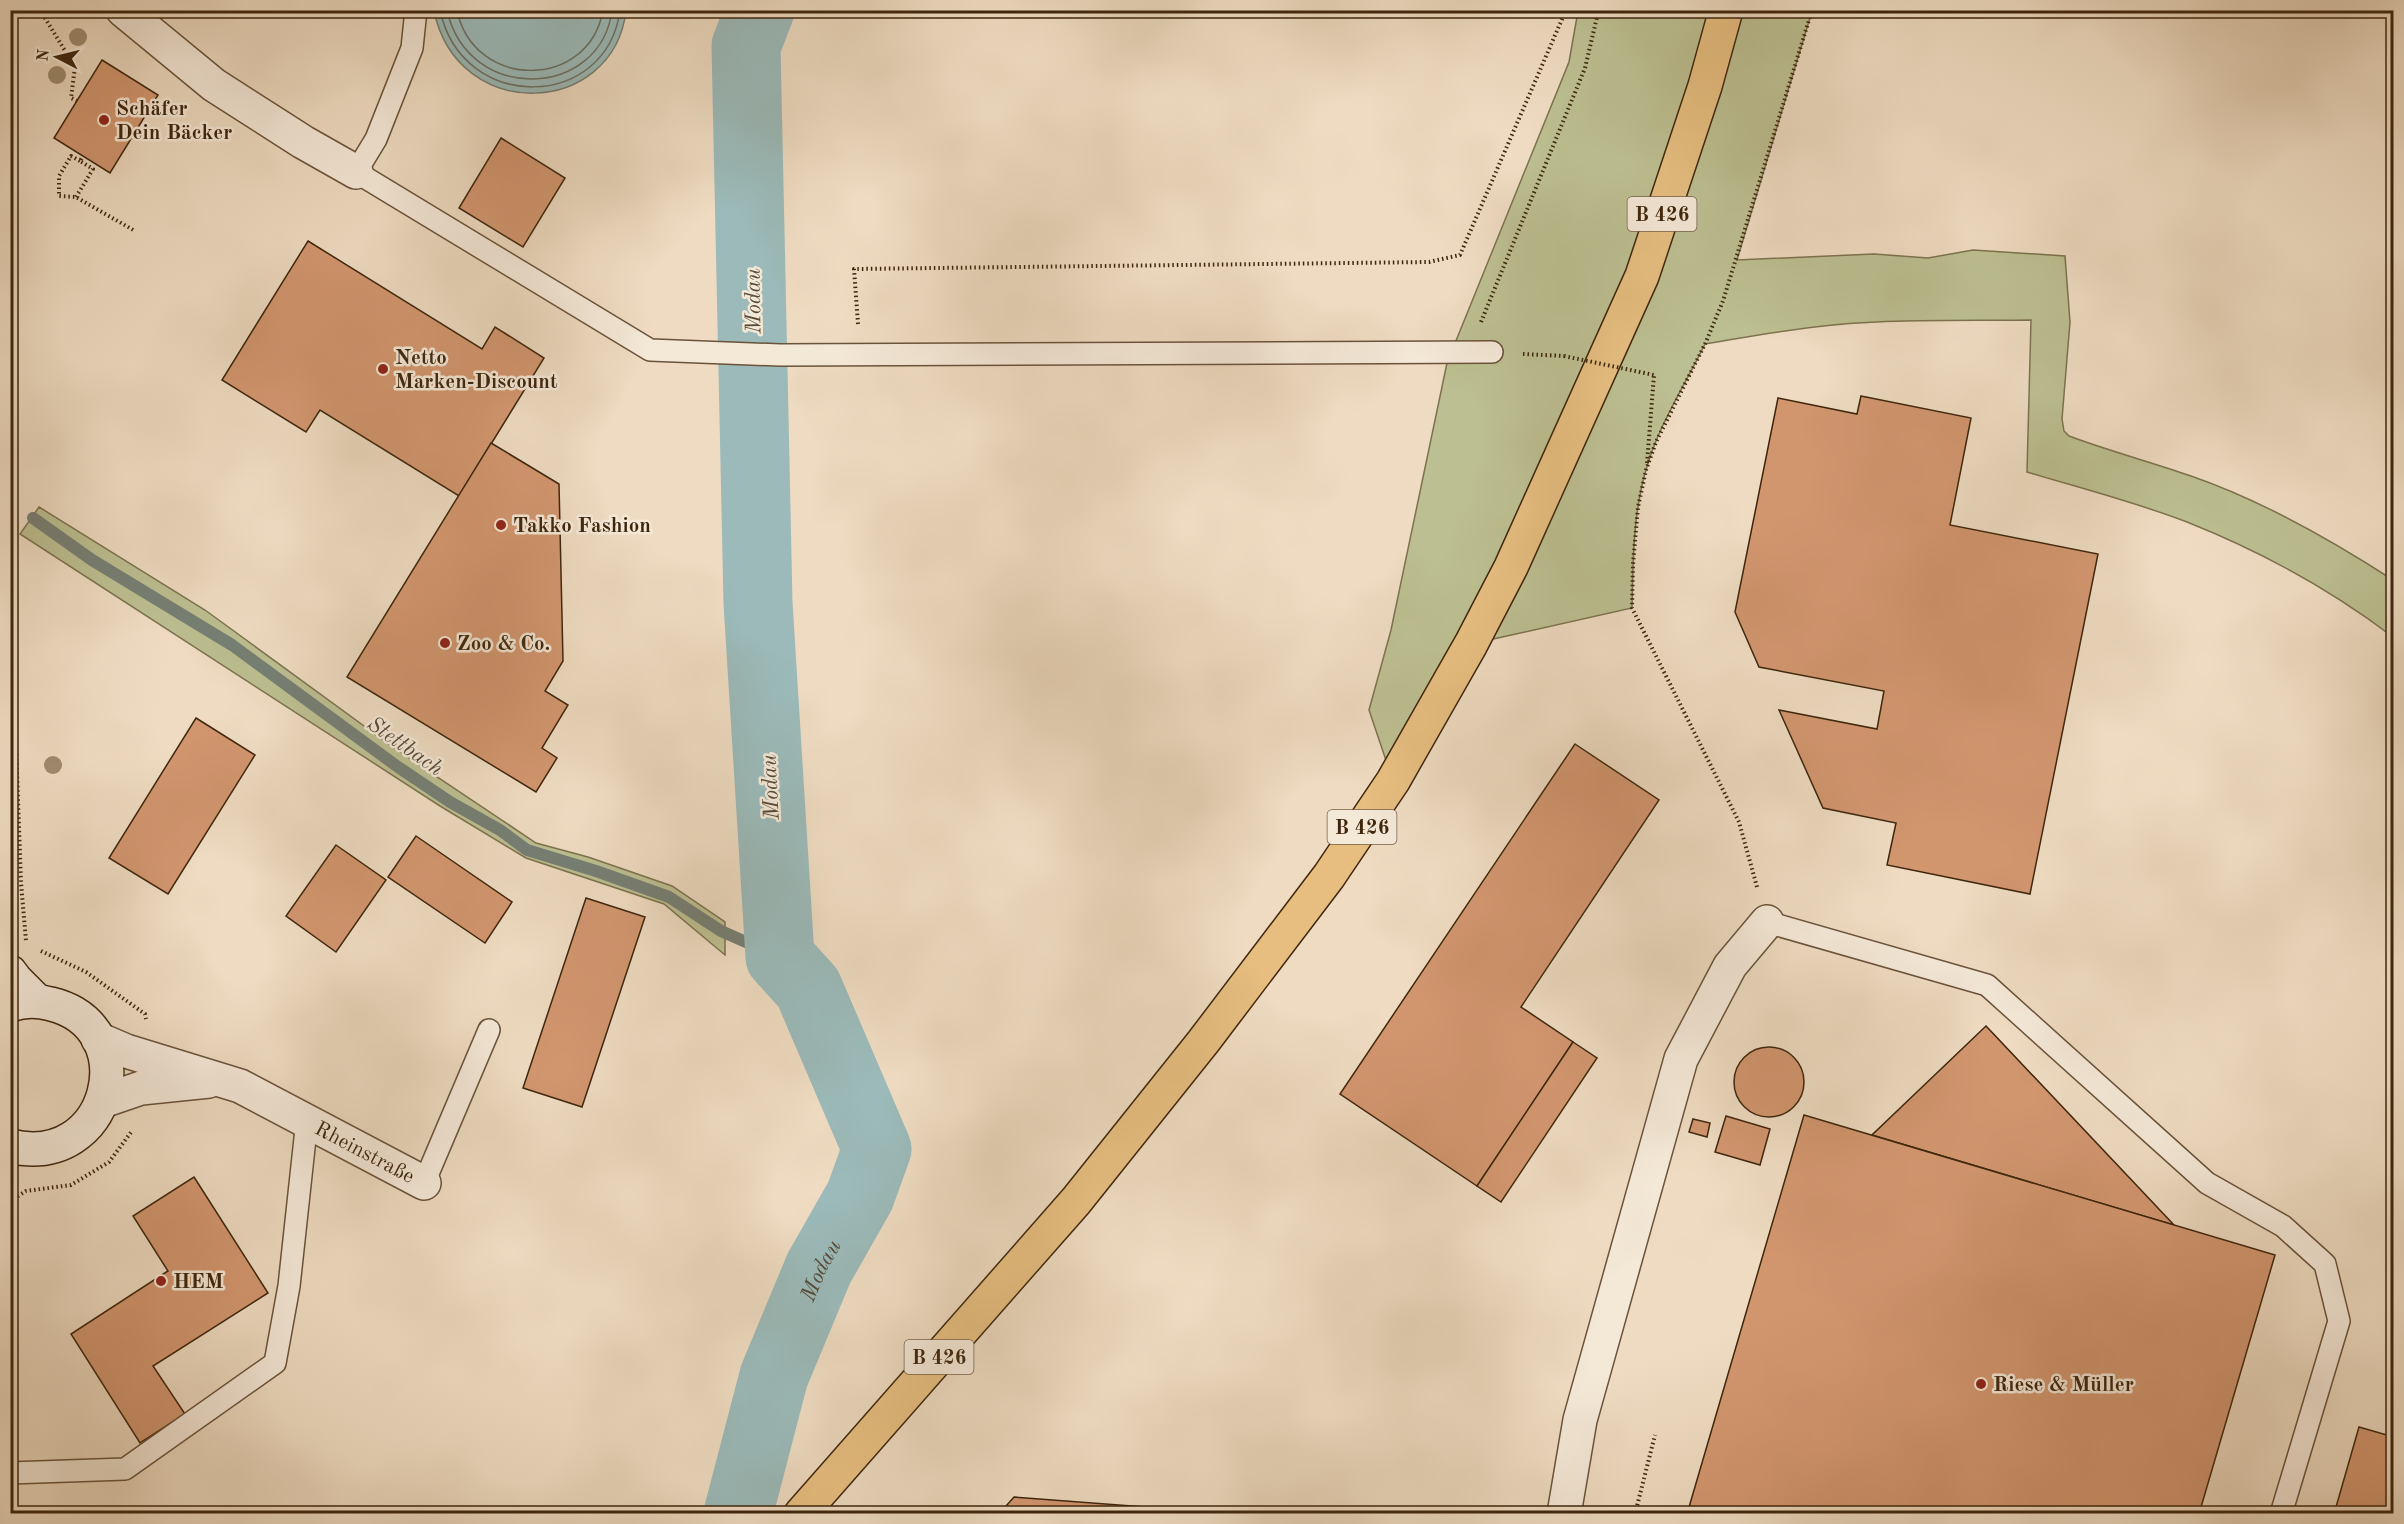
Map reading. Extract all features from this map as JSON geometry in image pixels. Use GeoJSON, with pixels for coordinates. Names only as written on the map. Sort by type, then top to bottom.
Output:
{"type":"FeatureCollection","features":[{"type":"Feature","properties":{"kind":"main road","name":"B 426"},"geometry":{"type":"LineString","coordinates":[[801,1514],[1076,1201],[1203,1042],[1322,885],[1393,781],[1471,644],[1511,567],[1642,276],[1706,86],[1726,10]]}},
{"type":"Feature","properties":{"kind":"street"},"geometry":{"type":"LineString","coordinates":[[123,10],[214,85],[303,142],[356,172]]}},
{"type":"Feature","properties":{"kind":"street"},"geometry":{"type":"LineString","coordinates":[[1564,1514],[1580,1420],[1681,1059],[1730,966],[1767,922]]}},
{"type":"Feature","properties":{"kind":"street","name":"Rheinstraße"},"geometry":{"type":"LineString","coordinates":[[15,1155],[50,1148],[73,1139],[92,1122],[103,1101],[108,1080],[106,1058],[98,1039],[83,1019],[62,1006],[23,1003],[16,980],[19,958]]}},
{"type":"Feature","properties":{"kind":"street","name":"Rheinstraße"},"geometry":{"type":"LineString","coordinates":[[98,1039],[126,1051],[222,1080],[263,1096],[424,1184]]}},
{"type":"Feature","properties":{"kind":"street","name":"Rheinstraße"},"geometry":{"type":"LineString","coordinates":[[103,1101],[141,1088],[222,1080]]}},
{"type":"Feature","properties":{"kind":"lane"},"geometry":{"type":"LineString","coordinates":[[416,10],[412,48],[376,139],[356,172],[650,350],[780,355],[1492,352]]}},
{"type":"Feature","properties":{"kind":"lane"},"geometry":{"type":"LineString","coordinates":[[1767,922],[1987,985],[2207,1182],[2283,1226],[2325,1264],[2339,1321],[2281,1514]]}},
{"type":"Feature","properties":{"kind":"lane","name":"Rheinstraße"},"geometry":{"type":"LineString","coordinates":[[424,1184],[489,1030]]}},
{"type":"Feature","properties":{"kind":"lane"},"geometry":{"type":"LineString","coordinates":[[10,1473],[125,1469],[275,1363],[290,1286],[307,1120]]}},
{"type":"Feature","properties":{"kind":"path"},"geometry":{"type":"LineString","coordinates":[[40,10],[75,67],[72,98],[77,101]]}},
{"type":"Feature","properties":{"kind":"path"},"geometry":{"type":"LineString","coordinates":[[860,355],[854,269],[1429,262],[1460,255],[1566,10]]}},
{"type":"Feature","properties":{"kind":"path"},"geometry":{"type":"LineString","coordinates":[[1481,323],[1585,68],[1598,17],[1596,10]]}},
{"type":"Feature","properties":{"kind":"path"},"geometry":{"type":"LineString","coordinates":[[1646,470],[1656,442],[1724,301],[1812,10]]}},
{"type":"Feature","properties":{"kind":"path"},"geometry":{"type":"LineString","coordinates":[[10,109],[10,120]]}},
{"type":"Feature","properties":{"kind":"path"},"geometry":{"type":"LineString","coordinates":[[76,197],[93,169],[71,156],[59,176],[59,196],[76,197],[135,231]]}},
{"type":"Feature","properties":{"kind":"path"},"geometry":{"type":"LineString","coordinates":[[80,161],[83,156]]}},
{"type":"Feature","properties":{"kind":"path"},"geometry":{"type":"LineString","coordinates":[[1492,352],[1564,356],[1654,375],[1646,470],[1638,507],[1632,608],[1739,822],[1767,922]]}},
{"type":"Feature","properties":{"kind":"path"},"geometry":{"type":"LineString","coordinates":[[10,579],[21,883],[19,958]]}},
{"type":"Feature","properties":{"kind":"path"},"geometry":{"type":"LineString","coordinates":[[1635,1514],[1655,1435]]}},
{"type":"Feature","properties":{"kind":"green space"},"geometry":{"type":"Polygon","coordinates":[[[734,11],[778,11],[770,62],[746,46],[719,50],[734,11]]]}},
{"type":"Feature","properties":{"kind":"green space"},"geometry":{"type":"Polygon","coordinates":[[[1578,11],[1812,11],[1737,260],[1874,254],[1928,258],[1973,250],[2065,256],[2070,322],[2062,419],[2064,431],[2069,436],[2099,447],[2191,476],[2244,497],[2295,522],[2393,580],[2393,637],[2320,588],[2214,533],[2148,508],[2027,472],[2031,320],[1882,322],[1785,331],[1705,344],[1657,438],[1646,470],[1636,521],[1632,608],[1471,644],[1393,781],[1369,710],[1391,630],[1447,363],[1569,62],[1578,11]]]}},
{"type":"Feature","properties":{"kind":"green space"},"geometry":{"type":"Polygon","coordinates":[[[39,507],[205,610],[397,750],[536,843],[588,857],[672,886],[725,922],[725,955],[664,904],[526,858],[440,806],[20,534],[39,507]]]}},
{"type":"Feature","properties":{"kind":"water"},"geometry":{"type":"Polygon","coordinates":[[[434,10],[626,11],[615,46],[594,72],[566,87],[534,93],[502,89],[472,74],[449,48],[434,10]]]}},
{"type":"Feature","properties":{"kind":"building","name":"Schäfer Dein Bäcker"},"geometry":{"type":"Polygon","coordinates":[[[102,60],[158,95],[110,173],[54,138],[102,60]]]}},
{"type":"Feature","properties":{"kind":"building"},"geometry":{"type":"Polygon","coordinates":[[[501,138],[565,178],[523,247],[459,208],[501,138]]]}},
{"type":"Feature","properties":{"kind":"building","name":"Netto Marken-Discount"},"geometry":{"type":"Polygon","coordinates":[[[308,241],[482,349],[495,327],[544,358],[459,496],[320,410],[306,432],[222,380],[308,241]]]}},
{"type":"Feature","properties":{"kind":"building"},"geometry":{"type":"Polygon","coordinates":[[[1861,396],[1971,418],[1950,525],[2098,554],[2030,894],[1887,865],[1896,823],[1823,808],[1779,710],[1877,729],[1884,691],[1759,667],[1735,612],[1778,398],[1857,414],[1861,396]]]}},
{"type":"Feature","properties":{"kind":"building"},"geometry":{"type":"Polygon","coordinates":[[[491,443],[559,484],[563,661],[545,691],[568,705],[542,748],[557,758],[536,792],[347,677],[491,443]]]}},
{"type":"Feature","properties":{"kind":"building"},"geometry":{"type":"Polygon","coordinates":[[[196,718],[255,755],[168,894],[109,858],[196,718]]]}},
{"type":"Feature","properties":{"kind":"building"},"geometry":{"type":"Polygon","coordinates":[[[1575,744],[1659,800],[1521,1007],[1573,1042],[1477,1186],[1340,1094],[1575,744]]]}},
{"type":"Feature","properties":{"kind":"building"},"geometry":{"type":"Polygon","coordinates":[[[416,836],[512,902],[485,943],[388,877],[416,836]]]}},
{"type":"Feature","properties":{"kind":"building"},"geometry":{"type":"Polygon","coordinates":[[[336,845],[386,880],[336,952],[286,916],[336,845]]]}},
{"type":"Feature","properties":{"kind":"building"},"geometry":{"type":"Polygon","coordinates":[[[586,898],[645,917],[582,1107],[523,1088],[586,898]]]}},
{"type":"Feature","properties":{"kind":"building"},"geometry":{"type":"Polygon","coordinates":[[[1986,1026],[2174,1225],[1872,1135],[1986,1026]]]}},
{"type":"Feature","properties":{"kind":"building"},"geometry":{"type":"Polygon","coordinates":[[[1573,1042],[1597,1058],[1501,1202],[1477,1186],[1573,1042]]]}},
{"type":"Feature","properties":{"kind":"building"},"geometry":{"type":"Polygon","coordinates":[[[1762,1047],[1776,1047],[1789,1053],[1798,1062],[1804,1075],[1802,1095],[1794,1107],[1776,1117],[1762,1117],[1749,1111],[1740,1102],[1734,1089],[1734,1075],[1740,1062],[1749,1053],[1762,1047]]]}},
{"type":"Feature","properties":{"kind":"building","name":"Riese & Müller"},"geometry":{"type":"Polygon","coordinates":[[[1804,1115],[2275,1255],[2199,1514],[1687,1514],[1804,1115]]]}},
{"type":"Feature","properties":{"kind":"building"},"geometry":{"type":"Polygon","coordinates":[[[1726,1116],[1770,1129],[1760,1165],[1715,1152],[1726,1116]]]}},
{"type":"Feature","properties":{"kind":"building"},"geometry":{"type":"Polygon","coordinates":[[[1693,1119],[1710,1123],[1707,1137],[1689,1132],[1693,1119]]]}},
{"type":"Feature","properties":{"kind":"building"},"geometry":{"type":"Polygon","coordinates":[[[194,1177],[268,1293],[153,1366],[185,1414],[140,1443],[71,1334],[168,1271],[133,1216],[194,1177]]]}},
{"type":"Feature","properties":{"kind":"building"},"geometry":{"type":"Polygon","coordinates":[[[2359,1427],[2394,1437],[2394,1514],[2334,1514],[2359,1427]]]}},
{"type":"Feature","properties":{"kind":"building"},"geometry":{"type":"Polygon","coordinates":[[[1014,1497],[1238,1514],[999,1514],[1014,1497]]]}},
{"type":"Feature","properties":{"kind":"waterway","name":"Modau"},"geometry":{"type":"LineString","coordinates":[[738,1514],[774,1376],[819,1268],[860,1196],[877,1149],[808,988],[780,957],[758,603],[746,46],[760,10]]}},
{"type":"Feature","properties":{"kind":"waterway","name":"Stettbach"},"geometry":{"type":"LineString","coordinates":[[33,518],[92,560],[232,645],[398,767],[450,802],[500,830],[527,850],[669,897],[721,931],[780,957]]}},
{"type":"Feature","properties":{"kind":"place","name":"Schäfer Dein Bäcker"},"geometry":{"type":"Point","coordinates":[104,120]}},
{"type":"Feature","properties":{"kind":"place","name":"Netto Marken-Discount"},"geometry":{"type":"Point","coordinates":[383,369]}},
{"type":"Feature","properties":{"kind":"place","name":"Takko Fashion"},"geometry":{"type":"Point","coordinates":[501,525]}},
{"type":"Feature","properties":{"kind":"place","name":"Zoo & Co."},"geometry":{"type":"Point","coordinates":[445,643]}},
{"type":"Feature","properties":{"kind":"place","name":"HEM"},"geometry":{"type":"Point","coordinates":[161,1281]}},
{"type":"Feature","properties":{"kind":"place","name":"Riese & Müller"},"geometry":{"type":"Point","coordinates":[1981,1384]}}]}
